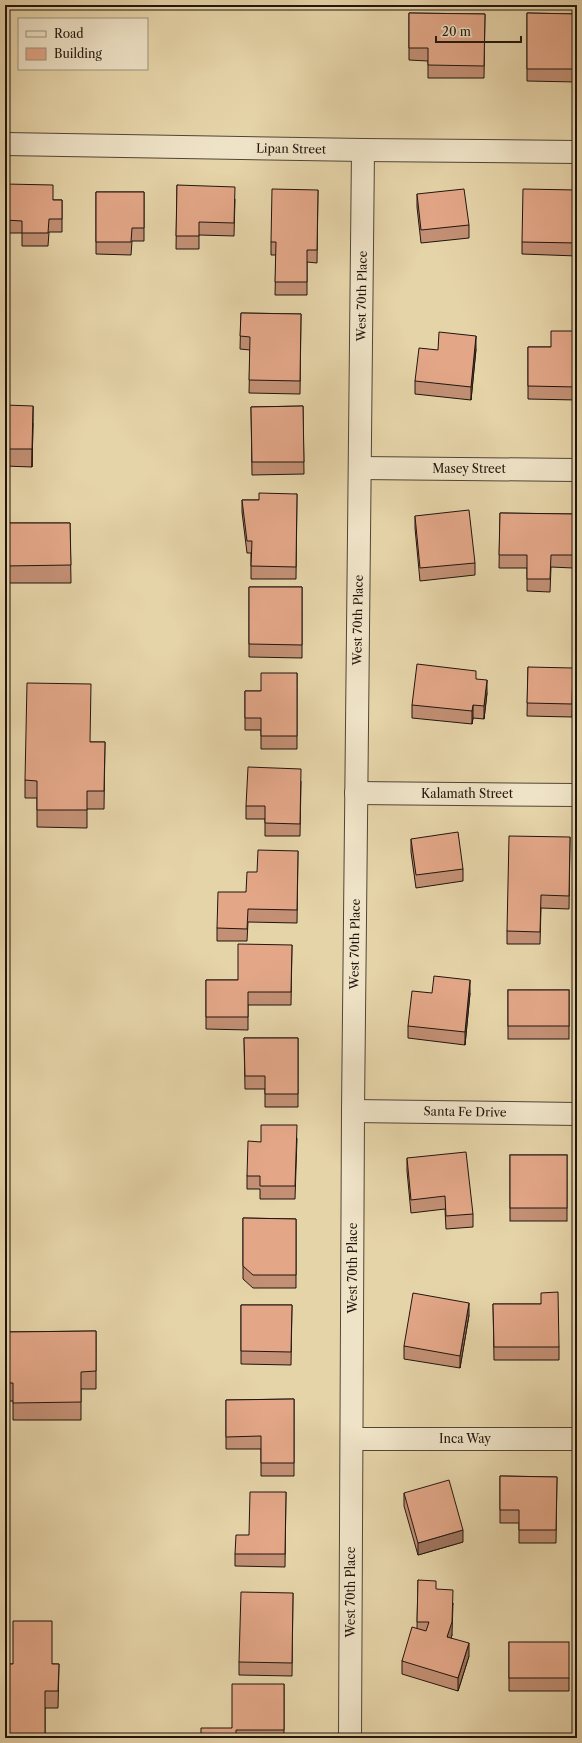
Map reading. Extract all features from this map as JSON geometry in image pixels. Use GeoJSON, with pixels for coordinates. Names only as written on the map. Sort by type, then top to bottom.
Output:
{"type":"FeatureCollection","features":[{"type":"Feature","properties":{"kind":"street","name":"Lipan Street"},"geometry":{"type":"LineString","coordinates":[[5,144],[577,152]]}},
{"type":"Feature","properties":{"kind":"street","name":"West 70th Place"},"geometry":{"type":"LineString","coordinates":[[350,1738],[356,793],[363,150]]}},
{"type":"Feature","properties":{"kind":"street","name":"Masey Street"},"geometry":{"type":"LineString","coordinates":[[360,468],[577,470]]}},
{"type":"Feature","properties":{"kind":"street","name":"Kalamath Street"},"geometry":{"type":"LineString","coordinates":[[356,793],[577,795]]}},
{"type":"Feature","properties":{"kind":"street","name":"Santa Fe Drive"},"geometry":{"type":"LineString","coordinates":[[354,1111],[577,1114]]}},
{"type":"Feature","properties":{"kind":"street","name":"Inca Way"},"geometry":{"type":"LineString","coordinates":[[352,1438],[577,1439]]}},
{"type":"Feature","properties":{"kind":"building"},"geometry":{"type":"Polygon","coordinates":[[[409,13],[485,14],[484,66],[428,65],[428,48],[409,48],[409,13]]]}},
{"type":"Feature","properties":{"kind":"building"},"geometry":{"type":"Polygon","coordinates":[[[527,13],[577,14],[577,69],[527,69],[527,13]]]}},
{"type":"Feature","properties":{"kind":"building"},"geometry":{"type":"Polygon","coordinates":[[[5,184],[53,185],[53,200],[62,200],[62,219],[49,219],[48,233],[22,233],[22,221],[5,220],[5,184]]]}},
{"type":"Feature","properties":{"kind":"building"},"geometry":{"type":"Polygon","coordinates":[[[177,185],[235,187],[234,223],[199,222],[199,236],[176,236],[177,185]]]}},
{"type":"Feature","properties":{"kind":"building"},"geometry":{"type":"Polygon","coordinates":[[[272,189],[318,190],[317,250],[307,250],[307,282],[275,282],[276,242],[271,242],[272,189]]]}},
{"type":"Feature","properties":{"kind":"building"},"geometry":{"type":"Polygon","coordinates":[[[464,189],[469,225],[421,230],[417,194],[464,189]]]}},
{"type":"Feature","properties":{"kind":"building"},"geometry":{"type":"Polygon","coordinates":[[[523,189],[577,190],[577,243],[522,242],[523,189]]]}},
{"type":"Feature","properties":{"kind":"building"},"geometry":{"type":"Polygon","coordinates":[[[96,192],[144,192],[144,228],[132,228],[131,242],[96,242],[96,192]]]}},
{"type":"Feature","properties":{"kind":"building"},"geometry":{"type":"Polygon","coordinates":[[[241,313],[301,314],[300,381],[249,380],[250,337],[240,336],[241,313]]]}},
{"type":"Feature","properties":{"kind":"building"},"geometry":{"type":"Polygon","coordinates":[[[551,331],[577,331],[577,387],[528,386],[528,347],[551,347],[551,331]]]}},
{"type":"Feature","properties":{"kind":"building"},"geometry":{"type":"Polygon","coordinates":[[[439,332],[476,336],[471,387],[415,381],[419,348],[438,350],[439,332]]]}},
{"type":"Feature","properties":{"kind":"building"},"geometry":{"type":"Polygon","coordinates":[[[5,405],[33,406],[32,449],[5,449],[5,405]]]}},
{"type":"Feature","properties":{"kind":"building"},"geometry":{"type":"Polygon","coordinates":[[[303,406],[304,462],[252,462],[251,407],[303,406]]]}},
{"type":"Feature","properties":{"kind":"building"},"geometry":{"type":"Polygon","coordinates":[[[259,493],[297,494],[296,567],[251,566],[252,541],[247,541],[242,500],[259,500],[259,493]]]}},
{"type":"Feature","properties":{"kind":"building"},"geometry":{"type":"Polygon","coordinates":[[[469,510],[475,563],[420,568],[415,516],[469,510]]]}},
{"type":"Feature","properties":{"kind":"building"},"geometry":{"type":"Polygon","coordinates":[[[500,513],[573,514],[573,555],[551,555],[550,579],[527,579],[527,555],[499,555],[500,513]]]}},
{"type":"Feature","properties":{"kind":"building"},"geometry":{"type":"Polygon","coordinates":[[[5,523],[70,523],[71,565],[5,566],[5,523]]]}},
{"type":"Feature","properties":{"kind":"building"},"geometry":{"type":"Polygon","coordinates":[[[249,587],[302,587],[302,645],[249,644],[249,587]]]}},
{"type":"Feature","properties":{"kind":"building"},"geometry":{"type":"Polygon","coordinates":[[[417,664],[476,671],[476,679],[487,680],[484,706],[473,705],[472,711],[412,705],[417,664]]]}},
{"type":"Feature","properties":{"kind":"building"},"geometry":{"type":"Polygon","coordinates":[[[528,667],[573,668],[572,704],[527,703],[528,667]]]}},
{"type":"Feature","properties":{"kind":"building"},"geometry":{"type":"Polygon","coordinates":[[[261,673],[297,673],[297,736],[261,736],[261,718],[245,718],[245,691],[261,691],[261,673]]]}},
{"type":"Feature","properties":{"kind":"building"},"geometry":{"type":"Polygon","coordinates":[[[27,683],[91,684],[90,742],[105,742],[104,791],[87,791],[87,810],[37,810],[37,781],[25,780],[27,683]]]}},
{"type":"Feature","properties":{"kind":"building"},"geometry":{"type":"Polygon","coordinates":[[[248,767],[301,769],[300,824],[265,823],[265,806],[246,806],[248,767]]]}},
{"type":"Feature","properties":{"kind":"building"},"geometry":{"type":"Polygon","coordinates":[[[458,832],[463,869],[416,875],[411,839],[458,832]]]}},
{"type":"Feature","properties":{"kind":"building"},"geometry":{"type":"Polygon","coordinates":[[[509,836],[570,837],[569,896],[541,895],[540,932],[507,931],[509,836]]]}},
{"type":"Feature","properties":{"kind":"building"},"geometry":{"type":"Polygon","coordinates":[[[258,850],[298,851],[297,910],[248,909],[247,929],[217,928],[218,892],[246,892],[247,872],[257,872],[258,850]]]}},
{"type":"Feature","properties":{"kind":"building"},"geometry":{"type":"Polygon","coordinates":[[[238,944],[292,945],[291,992],[248,992],[248,1017],[206,1017],[206,980],[238,980],[238,944]]]}},
{"type":"Feature","properties":{"kind":"building"},"geometry":{"type":"Polygon","coordinates":[[[434,976],[470,980],[465,1032],[408,1026],[412,991],[432,993],[434,976]]]}},
{"type":"Feature","properties":{"kind":"building"},"geometry":{"type":"Polygon","coordinates":[[[508,990],[569,990],[569,1026],[508,1026],[508,990]]]}},
{"type":"Feature","properties":{"kind":"building"},"geometry":{"type":"Polygon","coordinates":[[[244,1038],[298,1038],[298,1094],[265,1094],[265,1076],[245,1076],[244,1038]]]}},
{"type":"Feature","properties":{"kind":"building"},"geometry":{"type":"Polygon","coordinates":[[[261,1125],[297,1125],[295,1186],[260,1186],[260,1176],[247,1176],[248,1141],[261,1142],[261,1125]]]}},
{"type":"Feature","properties":{"kind":"building"},"geometry":{"type":"Polygon","coordinates":[[[466,1152],[473,1214],[446,1216],[445,1196],[411,1200],[407,1158],[466,1152]]]}},
{"type":"Feature","properties":{"kind":"building"},"geometry":{"type":"Polygon","coordinates":[[[510,1155],[567,1155],[567,1208],[510,1208],[510,1155]]]}},
{"type":"Feature","properties":{"kind":"building"},"geometry":{"type":"Polygon","coordinates":[[[243,1218],[296,1219],[296,1275],[253,1275],[243,1266],[243,1218]]]}},
{"type":"Feature","properties":{"kind":"building"},"geometry":{"type":"Polygon","coordinates":[[[558,1292],[559,1347],[494,1347],[493,1304],[541,1304],[541,1293],[558,1292]]]}},
{"type":"Feature","properties":{"kind":"building"},"geometry":{"type":"Polygon","coordinates":[[[413,1293],[469,1303],[460,1356],[404,1346],[413,1293]]]}},
{"type":"Feature","properties":{"kind":"building"},"geometry":{"type":"Polygon","coordinates":[[[241,1305],[292,1305],[291,1352],[241,1351],[241,1305]]]}},
{"type":"Feature","properties":{"kind":"building"},"geometry":{"type":"Polygon","coordinates":[[[96,1331],[96,1371],[81,1372],[81,1402],[13,1403],[13,1383],[5,1383],[5,1332],[96,1331]]]}},
{"type":"Feature","properties":{"kind":"building"},"geometry":{"type":"Polygon","coordinates":[[[294,1399],[294,1463],[261,1463],[261,1436],[226,1437],[226,1400],[294,1399]]]}},
{"type":"Feature","properties":{"kind":"building"},"geometry":{"type":"Polygon","coordinates":[[[500,1476],[557,1477],[556,1530],[519,1530],[519,1510],[500,1510],[500,1476]]]}},
{"type":"Feature","properties":{"kind":"building"},"geometry":{"type":"Polygon","coordinates":[[[449,1480],[463,1530],[418,1543],[404,1493],[449,1480]]]}},
{"type":"Feature","properties":{"kind":"building"},"geometry":{"type":"Polygon","coordinates":[[[250,1492],[286,1492],[285,1554],[235,1554],[236,1535],[249,1535],[250,1492]]]}},
{"type":"Feature","properties":{"kind":"building"},"geometry":{"type":"Polygon","coordinates":[[[577,1541],[577,1562],[576,1562],[577,1541]]]}},
{"type":"Feature","properties":{"kind":"building"},"geometry":{"type":"Polygon","coordinates":[[[418,1580],[436,1581],[436,1589],[453,1590],[452,1622],[447,1637],[469,1643],[458,1678],[402,1661],[412,1627],[426,1631],[429,1622],[417,1622],[418,1580]]]}},
{"type":"Feature","properties":{"kind":"building"},"geometry":{"type":"Polygon","coordinates":[[[241,1592],[293,1593],[292,1663],[239,1662],[241,1592]]]}},
{"type":"Feature","properties":{"kind":"building"},"geometry":{"type":"Polygon","coordinates":[[[13,1621],[52,1621],[52,1664],[59,1664],[58,1691],[45,1691],[45,1736],[5,1736],[5,1664],[13,1664],[13,1621]]]}},
{"type":"Feature","properties":{"kind":"building"},"geometry":{"type":"Polygon","coordinates":[[[509,1642],[569,1642],[569,1678],[509,1678],[509,1642]]]}},
{"type":"Feature","properties":{"kind":"building"},"geometry":{"type":"Polygon","coordinates":[[[232,1684],[284,1684],[284,1730],[236,1730],[236,1738],[201,1738],[201,1728],[232,1728],[232,1684]]]}}]}
